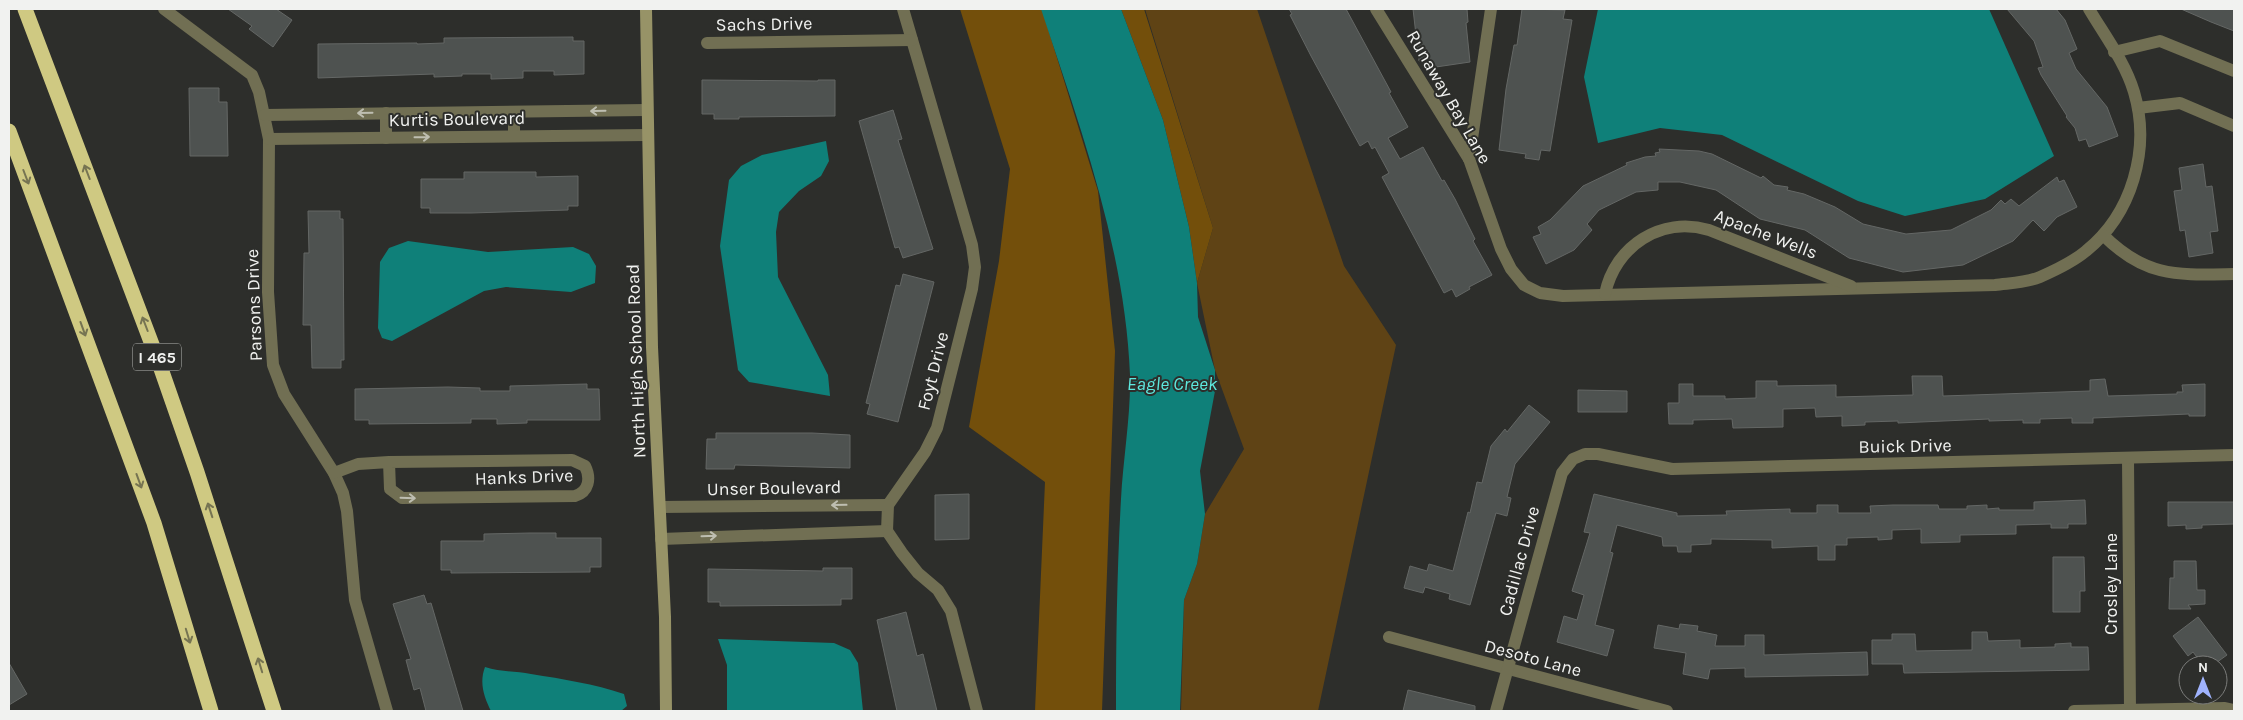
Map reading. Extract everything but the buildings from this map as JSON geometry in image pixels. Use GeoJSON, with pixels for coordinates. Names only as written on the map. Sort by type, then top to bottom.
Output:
{"type":"FeatureCollection","features":[{"type":"Feature","properties":{"kind":"highway","name":"I 465"},"geometry":{"type":"LineString","coordinates":[[25,9],[159,363],[206,499],[274,711]]}},
{"type":"Feature","properties":{"kind":"highway"},"geometry":{"type":"LineString","coordinates":[[9,131],[154,523],[211,711]]}},
{"type":"Feature","properties":{"kind":"street","name":"Parsons Drive"},"geometry":{"type":"LineString","coordinates":[[164,9],[252,75],[265,115],[269,139],[268,292],[273,365],[284,394],[334,472],[343,493],[348,511],[358,611],[387,711]]}},
{"type":"Feature","properties":{"kind":"street","name":"North High School Road"},"geometry":{"type":"LineString","coordinates":[[646,9],[646,110],[652,347],[665,617],[666,711]]}},
{"type":"Feature","properties":{"kind":"street","name":"Foyt Drive"},"geometry":{"type":"LineString","coordinates":[[888,505],[924,452],[937,428],[974,272],[972,244],[903,9]]}},
{"type":"Feature","properties":{"kind":"street","name":"Runaway Bay Lane"},"geometry":{"type":"LineString","coordinates":[[1376,9],[1469,159],[1501,249],[1511,270],[1524,285]]}},
{"type":"Feature","properties":{"kind":"street"},"geometry":{"type":"LineString","coordinates":[[1469,159],[1491,9]]}},
{"type":"Feature","properties":{"kind":"street","name":"Apache Wells"},"geometry":{"type":"LineString","coordinates":[[1524,285],[1551,295],[1995,285],[2018,283],[2040,277],[2074,260],[2103,235],[2122,209],[2134,179],[2140,148],[2138,108],[2127,73],[2089,9]]}},
{"type":"Feature","properties":{"kind":"street","name":"Sachs Drive"},"geometry":{"type":"LineString","coordinates":[[707,42],[912,40]]}},
{"type":"Feature","properties":{"kind":"street"},"geometry":{"type":"LineString","coordinates":[[2114,52],[2160,41],[2234,71]]}},
{"type":"Feature","properties":{"kind":"street"},"geometry":{"type":"LineString","coordinates":[[2138,108],[2180,103],[2234,126]]}},
{"type":"Feature","properties":{"kind":"street"},"geometry":{"type":"LineString","coordinates":[[265,115],[646,110]]}},
{"type":"Feature","properties":{"kind":"street"},"geometry":{"type":"LineString","coordinates":[[514,112],[514,136]]}},
{"type":"Feature","properties":{"kind":"street"},"geometry":{"type":"LineString","coordinates":[[386,113],[386,138]]}},
{"type":"Feature","properties":{"kind":"street","name":"Kurtis Boulevard"},"geometry":{"type":"LineString","coordinates":[[269,139],[647,135]]}},
{"type":"Feature","properties":{"kind":"street","name":"Apache Wells"},"geometry":{"type":"LineString","coordinates":[[1606,294],[1612,272],[1630,248],[1655,231],[1678,226],[1693,226],[1709,230],[1855,288]]}},
{"type":"Feature","properties":{"kind":"street"},"geometry":{"type":"LineString","coordinates":[[2103,235],[2126,255],[2161,272],[2176,274],[2234,274]]}},
{"type":"Feature","properties":{"kind":"street","name":"Buick Drive"},"geometry":{"type":"LineString","coordinates":[[1578,456],[1598,454],[1672,469],[2234,455]]}},
{"type":"Feature","properties":{"kind":"street","name":"Cadillac Drive"},"geometry":{"type":"LineString","coordinates":[[1496,711],[1562,472],[1568,463],[1578,456]]}},
{"type":"Feature","properties":{"kind":"street","name":"Crosley Lane"},"geometry":{"type":"LineString","coordinates":[[2128,459],[2130,709]]}},
{"type":"Feature","properties":{"kind":"street","name":"Hanks Drive"},"geometry":{"type":"LineString","coordinates":[[334,472],[358,464],[389,462],[572,460],[578,461],[587,468],[588,482],[583,492],[575,496],[402,498],[390,489],[389,462]]}},
{"type":"Feature","properties":{"kind":"street"},"geometry":{"type":"LineString","coordinates":[[888,505],[887,531],[918,572],[938,590],[951,611],[977,711]]}},
{"type":"Feature","properties":{"kind":"street","name":"Unser Boulevard"},"geometry":{"type":"LineString","coordinates":[[660,508],[888,505]]}},
{"type":"Feature","properties":{"kind":"street"},"geometry":{"type":"LineString","coordinates":[[661,539],[887,531]]}},
{"type":"Feature","properties":{"kind":"street","name":"Desoto Lane"},"geometry":{"type":"LineString","coordinates":[[1389,637],[1507,670],[1667,711]]}},
{"type":"Feature","properties":{"kind":"street"},"geometry":{"type":"LineString","coordinates":[[2074,711],[2226,708],[2234,710]]}},
{"type":"Feature","properties":{"kind":"shaded area"},"geometry":{"type":"Polygon","coordinates":[[[960,9],[1042,9],[1098,191],[1115,351],[1102,711],[1035,711],[1045,482],[969,427],[999,261],[1010,169],[960,9]]]}},
{"type":"Feature","properties":{"kind":"shaded area"},"geometry":{"type":"Polygon","coordinates":[[[1121,9],[1144,9],[1213,228],[1197,283],[1189,227],[1163,120],[1121,9]]]}},
{"type":"Feature","properties":{"kind":"shaded area"},"geometry":{"type":"Polygon","coordinates":[[[1145,9],[1257,9],[1344,266],[1396,345],[1318,711],[1181,711],[1184,600],[1197,564],[1205,514],[1244,449],[1215,370],[1197,283],[1213,228],[1145,9]]]}},
{"type":"Feature","properties":{"kind":"water","name":"Eagle Creek"},"geometry":{"type":"Polygon","coordinates":[[[1041,9],[1121,9],[1163,120],[1189,227],[1197,283],[1198,317],[1215,370],[1215,391],[1200,471],[1205,514],[1197,564],[1184,600],[1180,711],[1116,711],[1120,526],[1130,390],[1126,328],[1110,235],[1098,189],[1071,98],[1041,9]]]}},
{"type":"Feature","properties":{"kind":"water"},"geometry":{"type":"Polygon","coordinates":[[[1598,9],[1989,9],[2054,156],[1985,199],[1905,216],[1858,201],[1722,135],[1660,128],[1598,143],[1584,77],[1598,9]]]}},
{"type":"Feature","properties":{"kind":"water"},"geometry":{"type":"Polygon","coordinates":[[[826,141],[829,161],[821,176],[799,191],[779,212],[776,232],[778,277],[828,375],[830,396],[749,382],[738,370],[720,246],[729,180],[741,166],[762,155],[826,141]]]}},
{"type":"Feature","properties":{"kind":"water"},"geometry":{"type":"Polygon","coordinates":[[[408,241],[488,252],[573,247],[589,254],[596,266],[595,283],[571,292],[506,287],[484,291],[392,341],[382,338],[378,328],[380,262],[389,248],[408,241]]]}},
{"type":"Feature","properties":{"kind":"water"},"geometry":{"type":"Polygon","coordinates":[[[718,639],[834,643],[850,650],[858,663],[863,711],[727,711],[727,665],[718,639]]]}},
{"type":"Feature","properties":{"kind":"water"},"geometry":{"type":"Polygon","coordinates":[[[485,667],[567,680],[613,690],[624,694],[627,706],[621,711],[491,711],[483,690],[482,679],[485,667]]]}}]}
